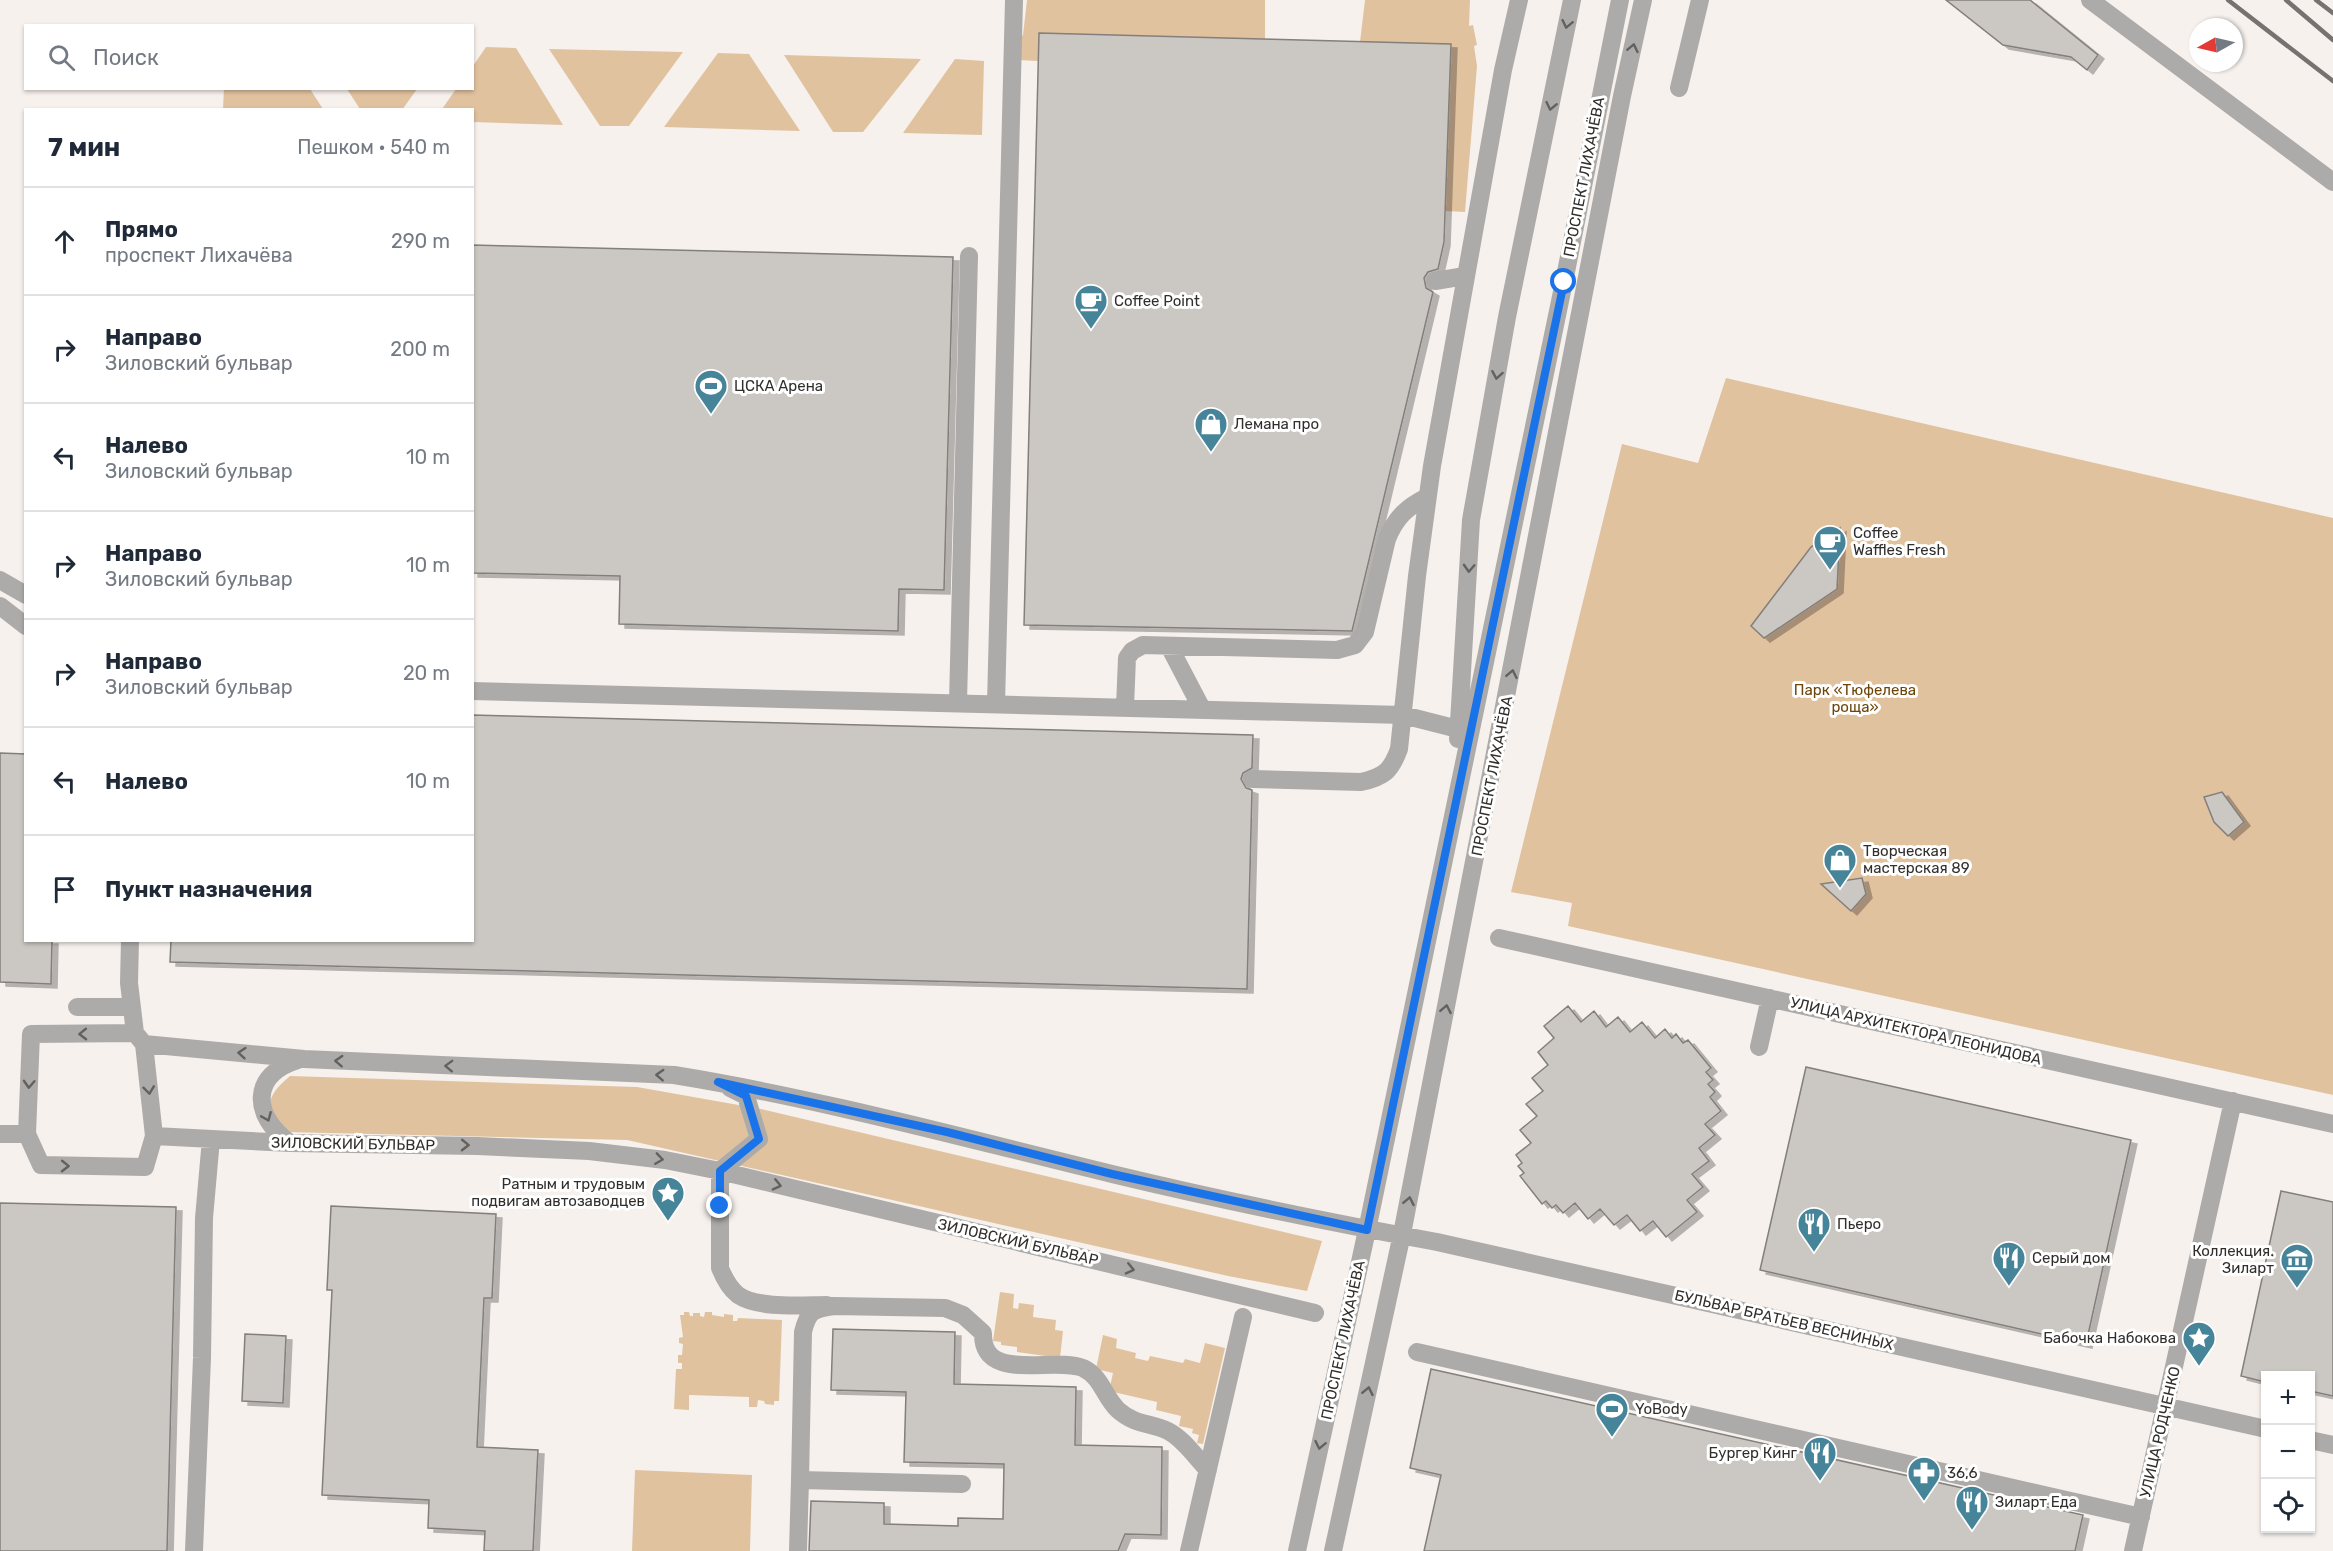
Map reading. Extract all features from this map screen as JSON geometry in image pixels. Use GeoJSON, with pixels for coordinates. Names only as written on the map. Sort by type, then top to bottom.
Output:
{"type":"FeatureCollection","features":[{"type":"Feature","properties":{"kind":"street"},"geometry":{"type":"LineString","coordinates":[[996,704],[1014,0]]}},
{"type":"Feature","properties":{"kind":"street"},"geometry":{"type":"LineString","coordinates":[[1252,779],[1361,782],[1376,779],[1387,772],[1394,763],[1399,749],[1427,497],[1503,70],[1519,0]]}},
{"type":"Feature","properties":{"kind":"street"},"geometry":{"type":"LineString","coordinates":[[1457,756],[1471,520],[1507,317],[1572,0]]}},
{"type":"Feature","properties":{"kind":"street","name":"ПРОСПЕКТ ЛИХАЧЁВА"},"geometry":{"type":"LineString","coordinates":[[1297,1551],[1367,1230],[1564,282],[1620,0]]}},
{"type":"Feature","properties":{"kind":"street","name":"ПРОСПЕКТ ЛИХАЧЁВА"},"geometry":{"type":"LineString","coordinates":[[1333,1551],[1402,1234],[1622,96],[1643,0]]}},
{"type":"Feature","properties":{"kind":"street"},"geometry":{"type":"LineString","coordinates":[[1679,88],[1700,0]]}},
{"type":"Feature","properties":{"kind":"street"},"geometry":{"type":"LineString","coordinates":[[2090,0],[2333,182]]}},
{"type":"Feature","properties":{"kind":"street"},"geometry":{"type":"LineString","coordinates":[[958,703],[969,256]]}},
{"type":"Feature","properties":{"kind":"street"},"geometry":{"type":"LineString","coordinates":[[1435,281],[1466,276]]}},
{"type":"Feature","properties":{"kind":"street"},"geometry":{"type":"LineString","coordinates":[[1125,707],[1126,666],[1132,651],[1143,645],[1337,650],[1348,649],[1355,645],[1365,632],[1387,539],[1392,528],[1409,507],[1427,497]]}},
{"type":"Feature","properties":{"kind":"street"},"geometry":{"type":"LineString","coordinates":[[0,580],[24,594]]}},
{"type":"Feature","properties":{"kind":"street"},"geometry":{"type":"LineString","coordinates":[[0,606],[24,625]]}},
{"type":"Feature","properties":{"kind":"street"},"geometry":{"type":"LineString","coordinates":[[1169,646],[1202,709]]}},
{"type":"Feature","properties":{"kind":"street"},"geometry":{"type":"LineString","coordinates":[[474,691],[1403,715],[1458,729]]}},
{"type":"Feature","properties":{"kind":"street","name":"УЛИЦА АРХИТЕКТОРА ЛЕОНИДОВА"},"geometry":{"type":"LineString","coordinates":[[1499,938],[2333,1124]]}},
{"type":"Feature","properties":{"kind":"street"},"geometry":{"type":"LineString","coordinates":[[127,944],[131,1007],[139,1039],[154,1136],[145,1167],[41,1165],[27,1134],[31,1034],[139,1039],[300,1059],[674,1075],[718,1082],[947,1132],[1112,1174],[1367,1230],[1402,1234]]}},
{"type":"Feature","properties":{"kind":"street"},"geometry":{"type":"LineString","coordinates":[[1765,1049],[1775,1000]]}},
{"type":"Feature","properties":{"kind":"street"},"geometry":{"type":"LineString","coordinates":[[77,1007],[131,1007]]}},
{"type":"Feature","properties":{"kind":"street"},"geometry":{"type":"LineString","coordinates":[[290,1143],[275,1133],[265,1119],[262,1104],[263,1090],[272,1074],[284,1064],[300,1059]]}},
{"type":"Feature","properties":{"kind":"street"},"geometry":{"type":"LineString","coordinates":[[718,1082],[746,1096],[759,1139],[720,1171],[720,1268],[726,1282],[738,1295],[751,1301],[834,1306],[945,1308],[963,1315],[983,1333],[982,1345],[997,1361],[1010,1364],[1072,1366],[1083,1369],[1096,1378],[1117,1409],[1136,1422],[1169,1431],[1208,1470]]}},
{"type":"Feature","properties":{"kind":"street","name":"УЛИЦА РОДЧЕНКО"},"geometry":{"type":"LineString","coordinates":[[2133,1551],[2233,1101]]}},
{"type":"Feature","properties":{"kind":"street"},"geometry":{"type":"LineString","coordinates":[[0,1134],[27,1134]]}},
{"type":"Feature","properties":{"kind":"street","name":"ЗИЛОВСКИЙ БУЛЬВАР"},"geometry":{"type":"LineString","coordinates":[[154,1136],[290,1143],[477,1146],[589,1151],[665,1160],[720,1171],[1315,1313]]}},
{"type":"Feature","properties":{"kind":"street"},"geometry":{"type":"LineString","coordinates":[[194,1551],[202,1358],[204,1218],[211,1139]]}},
{"type":"Feature","properties":{"kind":"street","name":"БУЛЬВАР БРАТЬЕВ ВЕСНИНЫХ"},"geometry":{"type":"LineString","coordinates":[[1402,1234],[2261,1428]]}},
{"type":"Feature","properties":{"kind":"street"},"geometry":{"type":"LineString","coordinates":[[798,1551],[803,1332],[807,1318],[816,1309],[834,1306]]}},
{"type":"Feature","properties":{"kind":"street"},"geometry":{"type":"LineString","coordinates":[[1189,1551],[1243,1317]]}},
{"type":"Feature","properties":{"kind":"street"},"geometry":{"type":"LineString","coordinates":[[1417,1352],[2140,1517]]}},
{"type":"Feature","properties":{"kind":"street"},"geometry":{"type":"LineString","coordinates":[[2315,1441],[2333,1445]]}},
{"type":"Feature","properties":{"kind":"street"},"geometry":{"type":"LineString","coordinates":[[800,1480],[962,1484]]}},
{"type":"Feature","properties":{"kind":"green space"},"geometry":{"type":"Polygon","coordinates":[[[1027,0],[1265,0],[1265,39],[1039,33],[1038,61],[1018,60],[1019,39],[1023,35],[1027,0]]]}},
{"type":"Feature","properties":{"kind":"green space"},"geometry":{"type":"Polygon","coordinates":[[[1365,0],[1470,0],[1469,26],[1473,25],[1477,45],[1474,46],[1477,66],[1465,212],[1445,211],[1451,44],[1360,42],[1365,0]]]}},
{"type":"Feature","properties":{"kind":"green space"},"geometry":{"type":"Polygon","coordinates":[[[486,47],[516,48],[563,125],[474,122],[474,108],[443,108],[455,90],[474,90],[474,65],[486,47]]]}},
{"type":"Feature","properties":{"kind":"green space"},"geometry":{"type":"Polygon","coordinates":[[[549,49],[683,52],[629,126],[600,126],[549,49]]]}},
{"type":"Feature","properties":{"kind":"green space"},"geometry":{"type":"Polygon","coordinates":[[[718,53],[749,54],[800,131],[664,127],[718,53]]]}},
{"type":"Feature","properties":{"kind":"green space"},"geometry":{"type":"Polygon","coordinates":[[[784,55],[921,59],[863,132],[833,132],[784,55]]]}},
{"type":"Feature","properties":{"kind":"green space"},"geometry":{"type":"Polygon","coordinates":[[[955,59],[984,61],[982,135],[903,133],[955,59]]]}},
{"type":"Feature","properties":{"kind":"green space"},"geometry":{"type":"Polygon","coordinates":[[[224,90],[311,90],[322,108],[223,108],[224,90]]]}},
{"type":"Feature","properties":{"kind":"green space"},"geometry":{"type":"Polygon","coordinates":[[[348,90],[416,90],[403,108],[359,108],[348,90]]]}},
{"type":"Feature","properties":{"kind":"green space","name":"Парк «Тюфелева роща»"},"geometry":{"type":"Polygon","coordinates":[[[1726,378],[2333,518],[2333,1095],[1568,926],[1572,903],[1511,892],[1622,444],[1698,463],[1726,378]]]}},
{"type":"Feature","properties":{"kind":"green space"},"geometry":{"type":"Polygon","coordinates":[[[290,1076],[637,1087],[761,1109],[1322,1241],[1307,1291],[1228,1276],[627,1140],[286,1132],[274,1116],[270,1102],[276,1090],[290,1076]]]}},
{"type":"Feature","properties":{"kind":"green space"},"geometry":{"type":"Polygon","coordinates":[[[1000,1292],[1014,1294],[1013,1308],[1018,1309],[1019,1303],[1034,1305],[1033,1317],[1056,1320],[1055,1330],[1063,1331],[1060,1358],[1017,1352],[1017,1347],[1001,1345],[1001,1342],[993,1341],[1000,1292]]]}},
{"type":"Feature","properties":{"kind":"green space"},"geometry":{"type":"Polygon","coordinates":[[[684,1312],[689,1312],[690,1316],[693,1316],[693,1313],[700,1313],[700,1316],[704,1317],[705,1312],[724,1317],[724,1314],[733,1315],[733,1321],[737,1321],[738,1318],[782,1320],[779,1401],[774,1401],[774,1405],[758,1400],[757,1407],[749,1407],[749,1397],[689,1395],[689,1410],[674,1409],[676,1369],[682,1369],[682,1363],[678,1363],[678,1355],[682,1355],[683,1344],[679,1343],[679,1338],[683,1337],[680,1315],[684,1315],[684,1312]]]}},
{"type":"Feature","properties":{"kind":"green space"},"geometry":{"type":"Polygon","coordinates":[[[1103,1335],[1117,1339],[1116,1348],[1136,1353],[1135,1358],[1148,1361],[1150,1356],[1183,1363],[1185,1359],[1200,1363],[1205,1343],[1225,1348],[1203,1444],[1197,1443],[1199,1435],[1192,1433],[1193,1429],[1179,1426],[1181,1416],[1156,1410],[1157,1402],[1109,1391],[1113,1373],[1096,1369],[1103,1335]]]}},
{"type":"Feature","properties":{"kind":"green space"},"geometry":{"type":"Polygon","coordinates":[[[635,1470],[752,1475],[750,1551],[632,1551],[635,1470]]]}},
{"type":"Feature","properties":{"kind":"building"},"geometry":{"type":"Polygon","coordinates":[[[1946,0],[2030,0],[2098,55],[2087,70],[2071,57],[2003,45],[1946,0]]]}},
{"type":"Feature","properties":{"kind":"building","name":"Лемана про"},"geometry":{"type":"Polygon","coordinates":[[[1039,33],[1451,44],[1444,242],[1438,269],[1428,272],[1424,278],[1426,288],[1433,292],[1352,631],[1024,625],[1039,33]]]}},
{"type":"Feature","properties":{"kind":"building","name":"ЦСКА Арена"},"geometry":{"type":"Polygon","coordinates":[[[474,245],[953,257],[944,590],[899,589],[898,631],[619,624],[620,576],[474,573],[474,245]]]}},
{"type":"Feature","properties":{"kind":"building"},"geometry":{"type":"Polygon","coordinates":[[[1840,528],[1837,589],[1764,638],[1751,626],[1811,547],[1840,528]]]}},
{"type":"Feature","properties":{"kind":"building"},"geometry":{"type":"Polygon","coordinates":[[[474,715],[1253,735],[1252,768],[1243,773],[1241,779],[1246,788],[1252,790],[1247,989],[170,962],[171,942],[474,942],[474,715]]]}},
{"type":"Feature","properties":{"kind":"building"},"geometry":{"type":"Polygon","coordinates":[[[0,753],[24,754],[24,942],[52,942],[51,984],[0,982],[0,753]]]}},
{"type":"Feature","properties":{"kind":"building"},"geometry":{"type":"Polygon","coordinates":[[[2222,792],[2244,822],[2228,836],[2214,822],[2204,797],[2222,792]]]}},
{"type":"Feature","properties":{"kind":"building"},"geometry":{"type":"Polygon","coordinates":[[[1862,878],[1866,894],[1851,911],[1821,884],[1862,878]]]}},
{"type":"Feature","properties":{"kind":"building"},"geometry":{"type":"Polygon","coordinates":[[[1568,1006],[1581,1022],[1594,1011],[1606,1027],[1618,1017],[1630,1032],[1642,1022],[1655,1038],[1665,1029],[1672,1038],[1676,1034],[1683,1043],[1688,1040],[1711,1068],[1706,1072],[1713,1080],[1708,1084],[1715,1092],[1710,1097],[1721,1111],[1705,1124],[1715,1135],[1699,1148],[1709,1161],[1692,1174],[1703,1187],[1687,1200],[1697,1212],[1666,1237],[1653,1221],[1640,1231],[1627,1215],[1614,1225],[1600,1209],[1588,1219],[1575,1203],[1563,1213],[1556,1205],[1552,1208],[1546,1201],[1542,1204],[1520,1176],[1524,1173],[1518,1166],[1522,1163],[1516,1155],[1531,1143],[1520,1130],[1537,1116],[1526,1104],[1543,1091],[1532,1078],[1548,1065],[1538,1052],[1554,1038],[1544,1026],[1568,1006]]]}},
{"type":"Feature","properties":{"kind":"building"},"geometry":{"type":"Polygon","coordinates":[[[1806,1067],[2131,1140],[2086,1344],[1760,1270],[1806,1067]]]}},
{"type":"Feature","properties":{"kind":"building","name":"Коллекция. Зиларт"},"geometry":{"type":"Polygon","coordinates":[[[2281,1191],[2333,1202],[2333,1396],[2315,1392],[2315,1371],[2261,1371],[2261,1381],[2241,1376],[2281,1191]]]}},
{"type":"Feature","properties":{"kind":"building"},"geometry":{"type":"Polygon","coordinates":[[[0,1203],[176,1207],[167,1551],[0,1551],[0,1203]]]}},
{"type":"Feature","properties":{"kind":"building"},"geometry":{"type":"Polygon","coordinates":[[[331,1206],[496,1214],[492,1298],[484,1298],[477,1447],[538,1450],[533,1551],[484,1551],[485,1531],[428,1528],[429,1500],[322,1495],[332,1290],[327,1290],[331,1206]]]}},
{"type":"Feature","properties":{"kind":"building"},"geometry":{"type":"Polygon","coordinates":[[[833,1329],[955,1332],[954,1384],[1076,1387],[1075,1445],[1162,1447],[1161,1535],[1125,1534],[1118,1551],[809,1551],[811,1501],[884,1503],[884,1524],[958,1526],[958,1518],[1003,1519],[1004,1464],[904,1462],[906,1392],[831,1390],[833,1329]]]}},
{"type":"Feature","properties":{"kind":"building"},"geometry":{"type":"Polygon","coordinates":[[[245,1334],[286,1336],[283,1403],[242,1401],[245,1334]]]}},
{"type":"Feature","properties":{"kind":"building"},"geometry":{"type":"Polygon","coordinates":[[[1431,1369],[2083,1515],[2075,1551],[1424,1551],[1441,1475],[1410,1468],[1431,1369]]]}},
{"type":"Feature","properties":{"kind":"railway"},"geometry":{"type":"LineString","coordinates":[[2228,0],[2333,81]]}},
{"type":"Feature","properties":{"kind":"railway"},"geometry":{"type":"LineString","coordinates":[[2286,0],[2333,40]]}},
{"type":"Feature","properties":{"kind":"railway"},"geometry":{"type":"LineString","coordinates":[[2316,0],[2333,13]]}},
{"type":"Feature","properties":{"kind":"place","name":"Coffee Point"},"geometry":{"type":"Point","coordinates":[1091,330]}},
{"type":"Feature","properties":{"kind":"place","name":"ЦСКА Арена"},"geometry":{"type":"Point","coordinates":[711,415]}},
{"type":"Feature","properties":{"kind":"place","name":"Лемана про"},"geometry":{"type":"Point","coordinates":[1211,453]}},
{"type":"Feature","properties":{"kind":"place","name":"Coffee Waffles Fresh"},"geometry":{"type":"Point","coordinates":[1830,571]}},
{"type":"Feature","properties":{"kind":"place","name":"Творческая мастерская 89"},"geometry":{"type":"Point","coordinates":[1840,889]}},
{"type":"Feature","properties":{"kind":"place","name":"Ратным и трудовым подвигам автозаводцев"},"geometry":{"type":"Point","coordinates":[668,1222]}},
{"type":"Feature","properties":{"kind":"place","name":"Пьеро"},"geometry":{"type":"Point","coordinates":[1814,1253]}},
{"type":"Feature","properties":{"kind":"place","name":"Серый дом"},"geometry":{"type":"Point","coordinates":[2009,1287]}},
{"type":"Feature","properties":{"kind":"place","name":"Коллекция. Зиларт"},"geometry":{"type":"Point","coordinates":[2297,1289]}},
{"type":"Feature","properties":{"kind":"place","name":"Бабочка Набокова"},"geometry":{"type":"Point","coordinates":[2199,1367]}},
{"type":"Feature","properties":{"kind":"place","name":"YoBody"},"geometry":{"type":"Point","coordinates":[1612,1438]}},
{"type":"Feature","properties":{"kind":"place","name":"Бургер Кинг"},"geometry":{"type":"Point","coordinates":[1820,1482]}},
{"type":"Feature","properties":{"kind":"place","name":"36,6"},"geometry":{"type":"Point","coordinates":[1924,1502]}},
{"type":"Feature","properties":{"kind":"place","name":"Зиларт Еда"},"geometry":{"type":"Point","coordinates":[1972,1531]}},
{"type":"Feature","properties":{"kind":"route"},"geometry":{"type":"LineString","coordinates":[[720,1206],[720,1171],[759,1139],[746,1096],[718,1082],[947,1132],[1112,1174],[1367,1230],[1564,282]]}}]}
